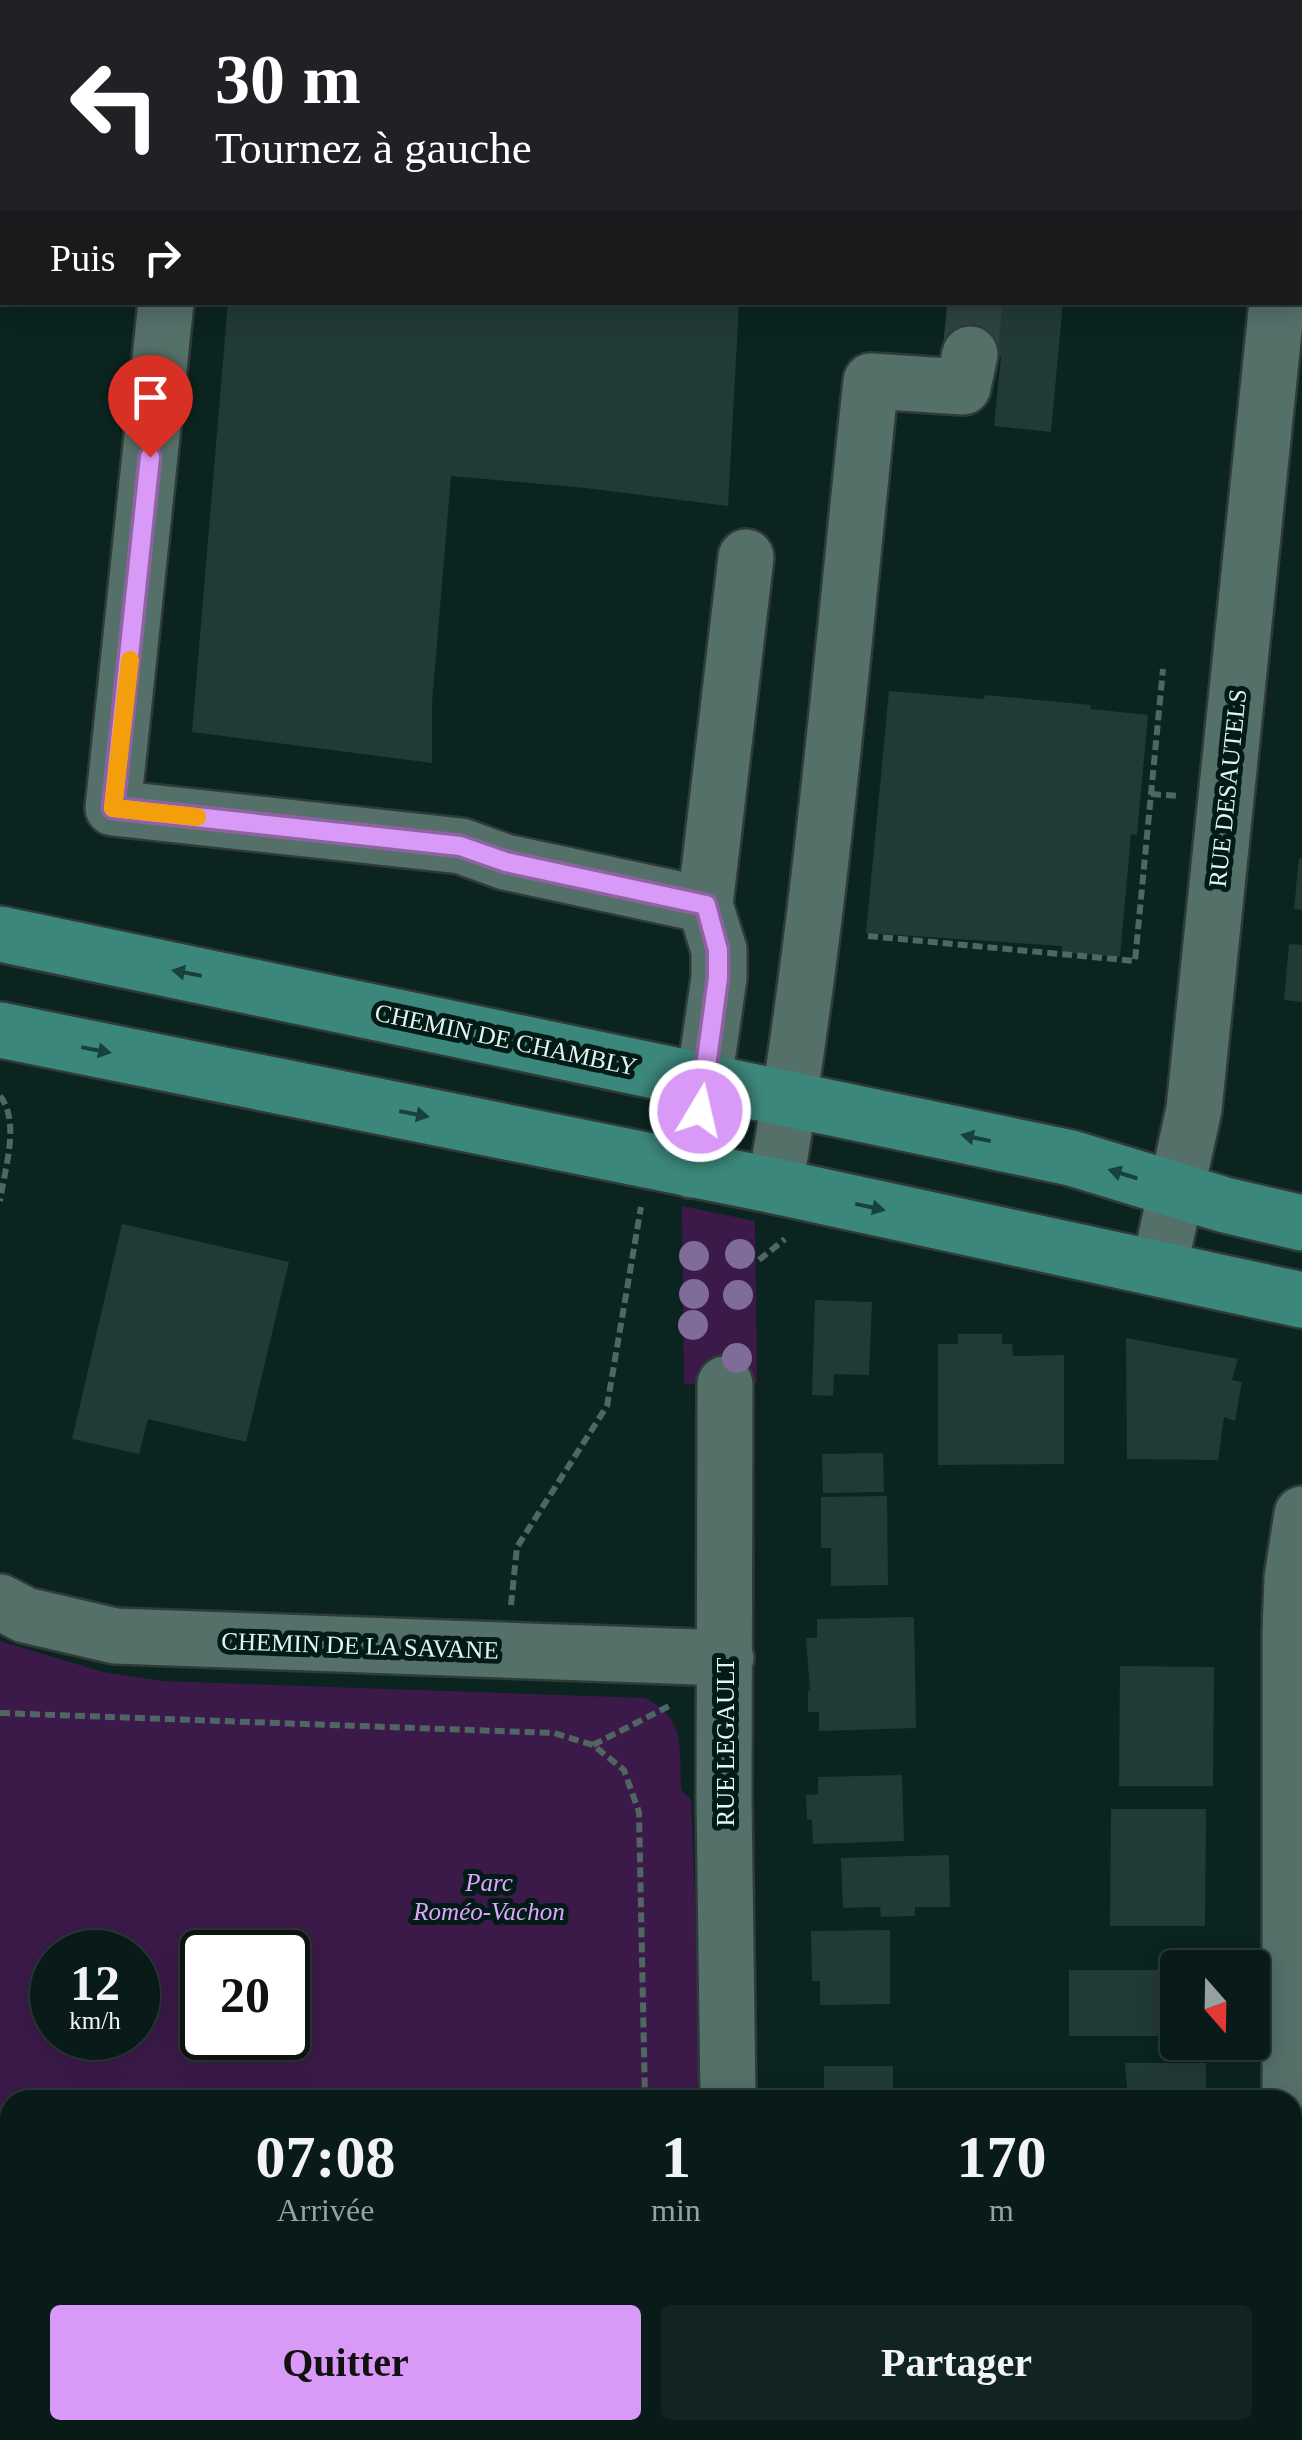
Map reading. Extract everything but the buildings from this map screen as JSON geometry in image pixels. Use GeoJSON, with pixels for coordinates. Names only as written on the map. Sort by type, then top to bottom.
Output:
{"type":"FeatureCollection","features":[{"type":"Feature","properties":{"kind":"main road","name":"CHEMIN DE CHAMBLY"},"geometry":{"type":"LineString","coordinates":[[0,934],[1072,1158],[1302,1223]]}},
{"type":"Feature","properties":{"kind":"main road"},"geometry":{"type":"LineString","coordinates":[[0,1030],[775,1186],[1302,1300]]}},
{"type":"Feature","properties":{"kind":"street"},"geometry":{"type":"LineString","coordinates":[[166,305],[113,808],[460,846],[506,862],[706,905]]}},
{"type":"Feature","properties":{"kind":"street","name":"RUE DESAUTELS"},"geometry":{"type":"LineString","coordinates":[[1159,1270],[1194,1108],[1277,305]]}},
{"type":"Feature","properties":{"kind":"street"},"geometry":{"type":"LineString","coordinates":[[775,1186],[790,1099],[871,381],[963,388],[970,354]]}},
{"type":"Feature","properties":{"kind":"street"},"geometry":{"type":"LineString","coordinates":[[671,1166],[705,1081],[718,978],[718,950],[706,905],[746,558]]}},
{"type":"Feature","properties":{"kind":"street","name":"RUE LEGAULT"},"geometry":{"type":"LineString","coordinates":[[725,1384],[728,2090]]}},
{"type":"Feature","properties":{"kind":"street"},"geometry":{"type":"LineString","coordinates":[[1290,2090],[1290,1632],[1292,1578],[1302,1514]]}},
{"type":"Feature","properties":{"kind":"street","name":"CHEMIN DE LA SAVANE"},"geometry":{"type":"LineString","coordinates":[[0,1602],[25,1615],[115,1636],[726,1658]]}},
{"type":"Feature","properties":{"kind":"path"},"geometry":{"type":"LineString","coordinates":[[868,936],[1134,961],[1163,669]]}},
{"type":"Feature","properties":{"kind":"path"},"geometry":{"type":"LineString","coordinates":[[0,1096],[11,1124],[0,1201]]}},
{"type":"Feature","properties":{"kind":"path"},"geometry":{"type":"LineString","coordinates":[[510,1617],[517,1547],[607,1406],[671,1166]]}},
{"type":"Feature","properties":{"kind":"path"},"geometry":{"type":"LineString","coordinates":[[593,1745],[671,1707]]}},
{"type":"Feature","properties":{"kind":"path"},"geometry":{"type":"LineString","coordinates":[[0,1712],[554,1733],[593,1745],[624,1770],[639,1812],[645,2090]]}},
{"type":"Feature","properties":{"kind":"green space"},"geometry":{"type":"Polygon","coordinates":[[[682,1206],[755,1221],[757,1383],[684,1384],[682,1206]]]}},
{"type":"Feature","properties":{"kind":"green space","name":"Parc Roméo-Vachon"},"geometry":{"type":"Polygon","coordinates":[[[0,1641],[103,1672],[162,1681],[645,1698],[659,1706],[674,1725],[680,1749],[681,1790],[691,1799],[703,2090],[0,2090],[0,1641]]]}},
{"type":"Feature","properties":{"kind":"tunnel"},"geometry":{"type":"LineString","coordinates":[[970,354],[975,305]]}},
{"type":"Feature","properties":{"kind":"slow traffic"},"geometry":{"type":"LineString","coordinates":[[130,660],[113,808],[197,817]]}},
{"type":"Feature","properties":{"kind":"route"},"geometry":{"type":"LineString","coordinates":[[150,457],[113,808],[460,846],[506,862],[706,905],[718,950],[718,978],[700,1111]]}}]}
